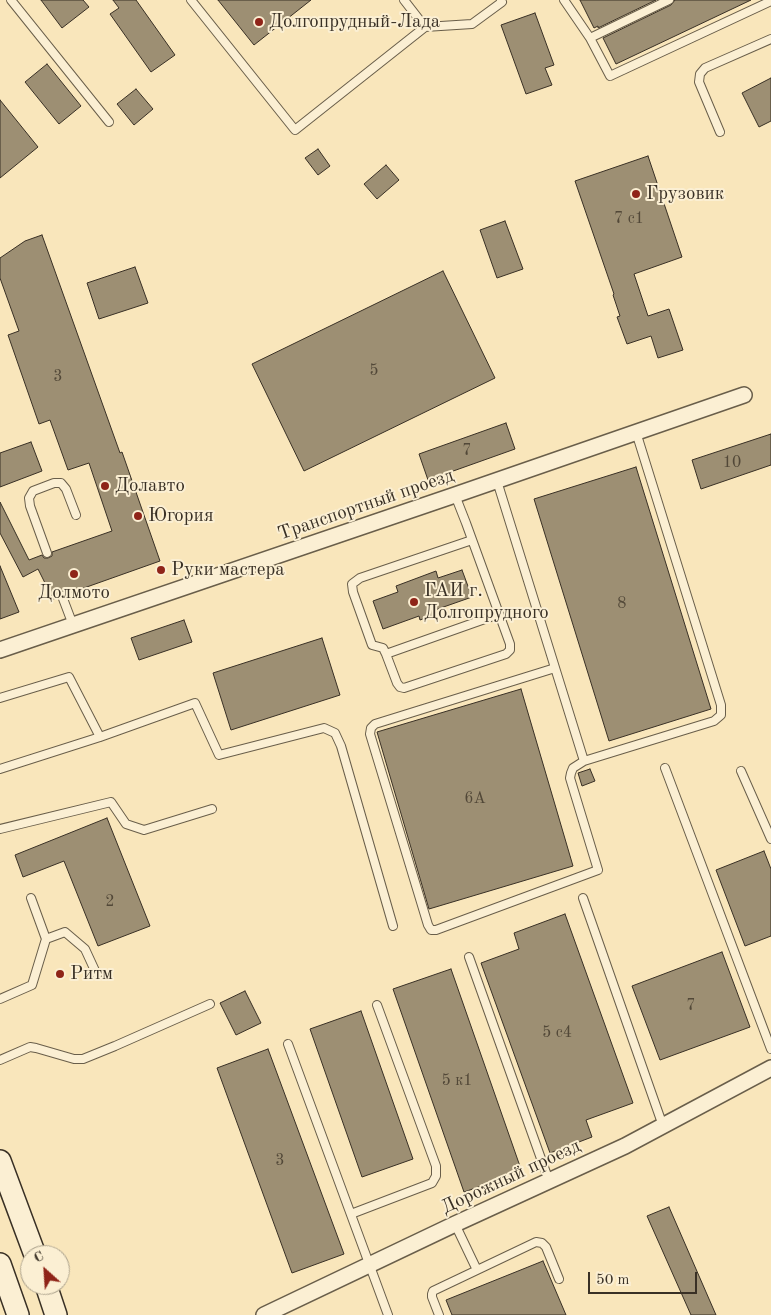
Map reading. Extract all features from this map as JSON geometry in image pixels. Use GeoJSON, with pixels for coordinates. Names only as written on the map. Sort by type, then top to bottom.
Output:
{"type":"FeatureCollection","features":[{"type":"Feature","properties":{"kind":"main road"},"geometry":{"type":"LineString","coordinates":[[0,1161],[31,1245]]}},
{"type":"Feature","properties":{"kind":"main road"},"geometry":{"type":"LineString","coordinates":[[0,1264],[18,1315]]}},
{"type":"Feature","properties":{"kind":"main road"},"geometry":{"type":"LineString","coordinates":[[49,1295],[56,1315]]}},
{"type":"Feature","properties":{"kind":"street","name":"Транспортный проезд"},"geometry":{"type":"LineString","coordinates":[[0,650],[744,395]]}},
{"type":"Feature","properties":{"kind":"street","name":"Дорожный проезд"},"geometry":{"type":"LineString","coordinates":[[264,1315],[624,1146],[771,1068]]}},
{"type":"Feature","properties":{"kind":"lane"},"geometry":{"type":"LineString","coordinates":[[11,0],[109,122]]}},
{"type":"Feature","properties":{"kind":"lane"},"geometry":{"type":"LineString","coordinates":[[191,0],[295,130],[425,26],[472,24],[502,2],[501,0]]}},
{"type":"Feature","properties":{"kind":"lane"},"geometry":{"type":"LineString","coordinates":[[404,0],[425,26]]}},
{"type":"Feature","properties":{"kind":"lane"},"geometry":{"type":"LineString","coordinates":[[565,0],[590,38],[610,76],[765,2]]}},
{"type":"Feature","properties":{"kind":"lane"},"geometry":{"type":"LineString","coordinates":[[590,38],[669,0]]}},
{"type":"Feature","properties":{"kind":"lane"},"geometry":{"type":"LineString","coordinates":[[720,132],[699,82],[700,74],[705,68],[771,39]]}},
{"type":"Feature","properties":{"kind":"lane"},"geometry":{"type":"LineString","coordinates":[[555,668],[375,724],[371,728],[370,734],[431,930],[436,930],[598,870],[570,778],[573,768],[584,761],[714,721],[720,715],[721,705],[636,432]]}},
{"type":"Feature","properties":{"kind":"lane"},"geometry":{"type":"LineString","coordinates":[[497,481],[584,761]]}},
{"type":"Feature","properties":{"kind":"lane"},"geometry":{"type":"LineString","coordinates":[[47,554],[30,506],[29,498],[33,491],[54,483],[61,483],[66,489],[76,515]]}},
{"type":"Feature","properties":{"kind":"lane"},"geometry":{"type":"LineString","coordinates":[[455,495],[472,540],[510,644],[510,650],[506,654],[404,688],[400,687],[383,648],[372,645],[353,592],[352,584],[360,578],[472,540]]}},
{"type":"Feature","properties":{"kind":"lane"},"geometry":{"type":"LineString","coordinates":[[62,596],[73,625]]}},
{"type":"Feature","properties":{"kind":"lane"},"geometry":{"type":"LineString","coordinates":[[386,654],[499,614]]}},
{"type":"Feature","properties":{"kind":"lane"},"geometry":{"type":"LineString","coordinates":[[0,698],[69,677],[100,737]]}},
{"type":"Feature","properties":{"kind":"lane"},"geometry":{"type":"LineString","coordinates":[[0,769],[100,737],[194,703],[219,755],[324,728],[335,733],[341,746],[393,926]]}},
{"type":"Feature","properties":{"kind":"lane"},"geometry":{"type":"LineString","coordinates":[[666,768],[771,1050]]}},
{"type":"Feature","properties":{"kind":"lane"},"geometry":{"type":"LineString","coordinates":[[741,771],[771,839]]}},
{"type":"Feature","properties":{"kind":"lane"},"geometry":{"type":"LineString","coordinates":[[0,829],[110,802],[126,824],[144,830],[212,809]]}},
{"type":"Feature","properties":{"kind":"lane"},"geometry":{"type":"LineString","coordinates":[[0,999],[32,985],[46,939],[30,898]]}},
{"type":"Feature","properties":{"kind":"lane"},"geometry":{"type":"LineString","coordinates":[[583,898],[663,1126]]}},
{"type":"Feature","properties":{"kind":"lane"},"geometry":{"type":"LineString","coordinates":[[46,939],[65,932],[85,949],[96,975]]}},
{"type":"Feature","properties":{"kind":"lane"},"geometry":{"type":"LineString","coordinates":[[469,957],[549,1181]]}},
{"type":"Feature","properties":{"kind":"lane"},"geometry":{"type":"LineString","coordinates":[[0,1060],[30,1047],[74,1059],[83,1059],[210,1004]]}},
{"type":"Feature","properties":{"kind":"lane"},"geometry":{"type":"LineString","coordinates":[[351,1214],[432,1183],[436,1176],[436,1166],[378,1005]]}},
{"type":"Feature","properties":{"kind":"lane"},"geometry":{"type":"LineString","coordinates":[[288,1044],[388,1315]]}},
{"type":"Feature","properties":{"kind":"lane"},"geometry":{"type":"LineString","coordinates":[[455,1224],[477,1270]]}},
{"type":"Feature","properties":{"kind":"lane"},"geometry":{"type":"LineString","coordinates":[[439,1315],[432,1297],[433,1291],[536,1242],[542,1243],[546,1248],[559,1279]]}},
{"type":"Feature","properties":{"kind":"building"},"geometry":{"type":"Polygon","coordinates":[[[41,0],[83,0],[89,7],[62,28],[41,0]]]}},
{"type":"Feature","properties":{"kind":"building"},"geometry":{"type":"Polygon","coordinates":[[[113,0],[136,0],[175,55],[151,72],[110,14],[119,8],[113,0]]]}},
{"type":"Feature","properties":{"kind":"building","name":"Долгопрудный-Лада"},"geometry":{"type":"Polygon","coordinates":[[[218,0],[311,0],[254,45],[218,0]]]}},
{"type":"Feature","properties":{"kind":"building"},"geometry":{"type":"Polygon","coordinates":[[[580,0],[656,0],[598,28],[598,26],[594,28],[580,0]]]}},
{"type":"Feature","properties":{"kind":"building"},"geometry":{"type":"Polygon","coordinates":[[[675,0],[751,0],[616,64],[603,38],[671,5],[675,0]]]}},
{"type":"Feature","properties":{"kind":"building"},"geometry":{"type":"Polygon","coordinates":[[[535,13],[554,65],[545,68],[552,85],[526,94],[501,25],[535,13]]]}},
{"type":"Feature","properties":{"kind":"building"},"geometry":{"type":"Polygon","coordinates":[[[47,64],[81,106],[59,124],[25,82],[47,64]]]}},
{"type":"Feature","properties":{"kind":"building"},"geometry":{"type":"Polygon","coordinates":[[[771,78],[771,121],[759,127],[742,93],[771,78]]]}},
{"type":"Feature","properties":{"kind":"building"},"geometry":{"type":"Polygon","coordinates":[[[136,89],[153,109],[134,125],[117,104],[136,89]]]}},
{"type":"Feature","properties":{"kind":"building"},"geometry":{"type":"Polygon","coordinates":[[[0,100],[38,147],[0,178],[0,100]]]}},
{"type":"Feature","properties":{"kind":"building"},"geometry":{"type":"Polygon","coordinates":[[[318,149],[330,166],[318,175],[305,158],[318,149]]]}},
{"type":"Feature","properties":{"kind":"building"},"geometry":{"type":"Polygon","coordinates":[[[648,156],[682,257],[634,274],[648,316],[669,309],[683,350],[658,358],[651,336],[627,344],[617,317],[620,316],[614,294],[575,181],[648,156]]]}},
{"type":"Feature","properties":{"kind":"building"},"geometry":{"type":"Polygon","coordinates":[[[386,165],[399,180],[377,199],[364,184],[386,165]]]}},
{"type":"Feature","properties":{"kind":"building"},"geometry":{"type":"Polygon","coordinates":[[[505,221],[523,269],[497,278],[480,230],[505,221]]]}},
{"type":"Feature","properties":{"kind":"building"},"geometry":{"type":"Polygon","coordinates":[[[42,235],[160,561],[67,594],[65,591],[60,591],[57,593],[57,598],[53,599],[38,569],[23,577],[0,533],[0,502],[29,560],[42,555],[44,558],[48,558],[52,556],[52,552],[112,531],[89,463],[68,470],[50,420],[39,424],[8,335],[19,331],[0,278],[0,258],[25,241],[42,235]]]}},
{"type":"Feature","properties":{"kind":"building"},"geometry":{"type":"Polygon","coordinates":[[[135,267],[148,303],[99,319],[87,283],[135,267]]]}},
{"type":"Feature","properties":{"kind":"building"},"geometry":{"type":"Polygon","coordinates":[[[443,271],[495,378],[304,471],[252,364],[443,271]]]}},
{"type":"Feature","properties":{"kind":"building"},"geometry":{"type":"Polygon","coordinates":[[[506,423],[515,449],[428,480],[419,454],[506,423]]]}},
{"type":"Feature","properties":{"kind":"building"},"geometry":{"type":"Polygon","coordinates":[[[771,434],[771,465],[701,489],[692,460],[771,434]]]}},
{"type":"Feature","properties":{"kind":"building"},"geometry":{"type":"Polygon","coordinates":[[[31,442],[42,471],[0,487],[0,453],[31,442]]]}},
{"type":"Feature","properties":{"kind":"building"},"geometry":{"type":"Polygon","coordinates":[[[636,467],[711,709],[609,741],[534,499],[636,467]]]}},
{"type":"Feature","properties":{"kind":"building"},"geometry":{"type":"Polygon","coordinates":[[[0,566],[19,612],[0,619],[0,566]]]}},
{"type":"Feature","properties":{"kind":"building"},"geometry":{"type":"Polygon","coordinates":[[[462,570],[472,597],[435,610],[436,614],[420,620],[419,616],[383,629],[373,601],[398,592],[396,586],[436,571],[438,578],[462,570]]]}},
{"type":"Feature","properties":{"kind":"building"},"geometry":{"type":"Polygon","coordinates":[[[184,620],[192,642],[139,660],[131,638],[184,620]]]}},
{"type":"Feature","properties":{"kind":"building"},"geometry":{"type":"Polygon","coordinates":[[[322,638],[340,695],[231,730],[213,673],[322,638]]]}},
{"type":"Feature","properties":{"kind":"building"},"geometry":{"type":"Polygon","coordinates":[[[521,689],[573,866],[429,909],[377,732],[521,689]]]}},
{"type":"Feature","properties":{"kind":"building"},"geometry":{"type":"Polygon","coordinates":[[[590,769],[595,781],[582,786],[578,773],[590,769]]]}},
{"type":"Feature","properties":{"kind":"building"},"geometry":{"type":"Polygon","coordinates":[[[107,818],[150,926],[98,946],[64,861],[23,877],[15,855],[107,818]]]}},
{"type":"Feature","properties":{"kind":"building"},"geometry":{"type":"Polygon","coordinates":[[[764,851],[771,869],[771,936],[745,946],[716,870],[764,851]]]}},
{"type":"Feature","properties":{"kind":"building"},"geometry":{"type":"Polygon","coordinates":[[[565,914],[633,1103],[586,1120],[592,1137],[550,1153],[481,963],[519,949],[514,933],[565,914]]]}},
{"type":"Feature","properties":{"kind":"building"},"geometry":{"type":"Polygon","coordinates":[[[722,952],[750,1027],[660,1060],[632,986],[722,952]]]}},
{"type":"Feature","properties":{"kind":"building"},"geometry":{"type":"Polygon","coordinates":[[[451,969],[522,1172],[464,1192],[393,989],[451,969]]]}},
{"type":"Feature","properties":{"kind":"building"},"geometry":{"type":"Polygon","coordinates":[[[245,991],[261,1023],[236,1035],[220,1003],[245,991]]]}},
{"type":"Feature","properties":{"kind":"building"},"geometry":{"type":"Polygon","coordinates":[[[361,1011],[413,1159],[362,1177],[310,1029],[361,1011]]]}},
{"type":"Feature","properties":{"kind":"building"},"geometry":{"type":"Polygon","coordinates":[[[268,1049],[344,1254],[292,1273],[217,1068],[268,1049]]]}},
{"type":"Feature","properties":{"kind":"building"},"geometry":{"type":"Polygon","coordinates":[[[669,1207],[716,1315],[691,1315],[647,1216],[669,1207]]]}},
{"type":"Feature","properties":{"kind":"building"},"geometry":{"type":"Polygon","coordinates":[[[543,1261],[566,1315],[452,1315],[446,1300],[543,1261]]]}},
{"type":"Feature","properties":{"kind":"place","name":"Долгопрудный-Лада"},"geometry":{"type":"Point","coordinates":[259,22]}},
{"type":"Feature","properties":{"kind":"place","name":"Грузовик"},"geometry":{"type":"Point","coordinates":[636,194]}},
{"type":"Feature","properties":{"kind":"place","name":"Долавто"},"geometry":{"type":"Point","coordinates":[105,486]}},
{"type":"Feature","properties":{"kind":"place","name":"Югория"},"geometry":{"type":"Point","coordinates":[138,516]}},
{"type":"Feature","properties":{"kind":"place","name":"Руки мастера"},"geometry":{"type":"Point","coordinates":[161,570]}},
{"type":"Feature","properties":{"kind":"place","name":"Долмото"},"geometry":{"type":"Point","coordinates":[74,574]}},
{"type":"Feature","properties":{"kind":"place","name":"ГАИ г. Долгопрудного"},"geometry":{"type":"Point","coordinates":[414,602]}},
{"type":"Feature","properties":{"kind":"place","name":"Ритм"},"geometry":{"type":"Point","coordinates":[60,974]}}]}
